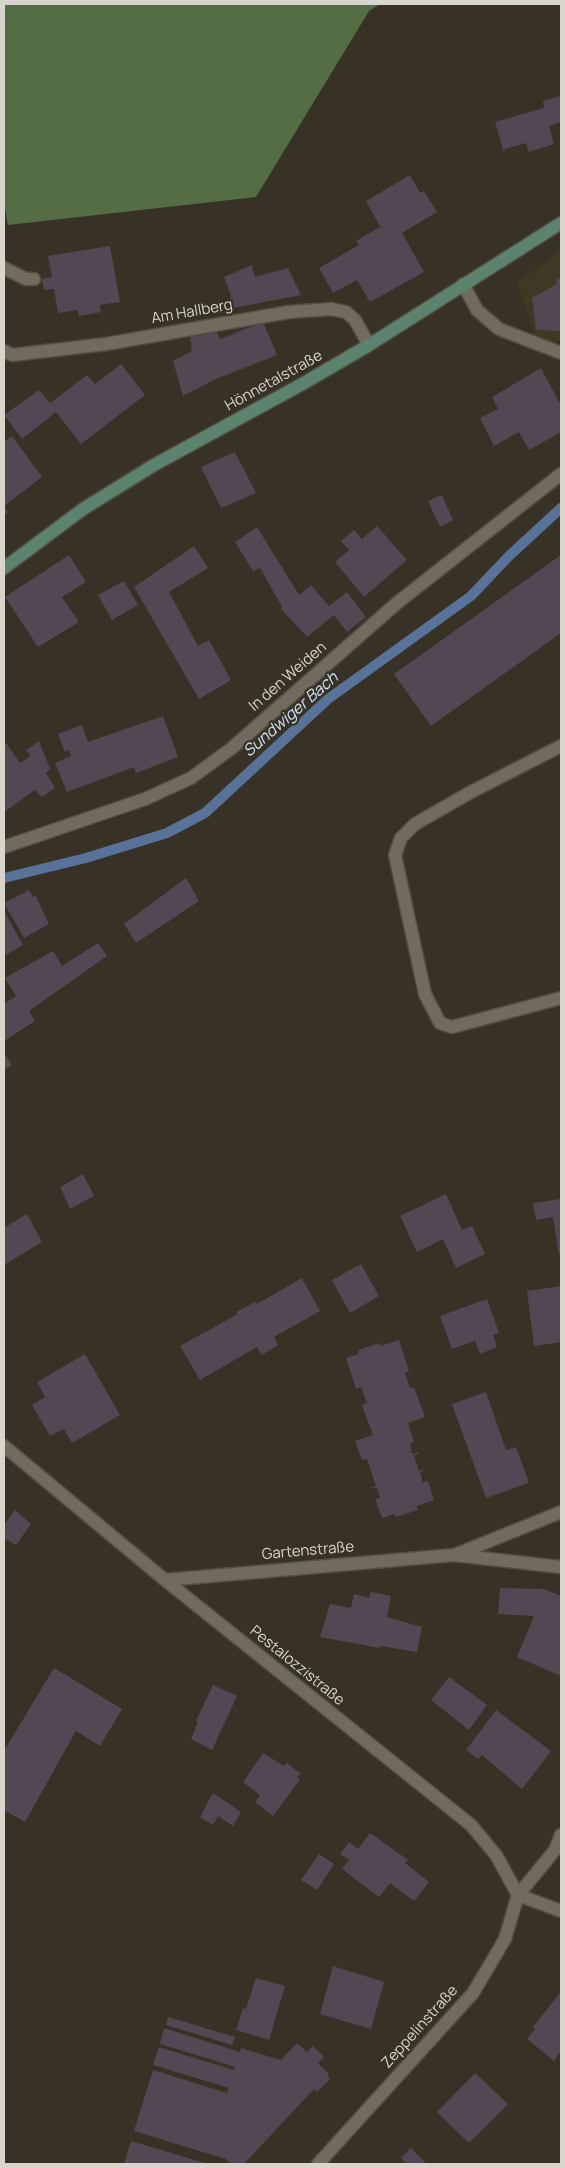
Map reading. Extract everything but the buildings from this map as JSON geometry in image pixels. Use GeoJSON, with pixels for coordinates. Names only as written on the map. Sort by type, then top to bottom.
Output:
{"type":"FeatureCollection","features":[{"type":"Feature","properties":{"kind":"main road","name":"Hönnetalstraße"},"geometry":{"type":"LineString","coordinates":[[4,568],[83,509],[154,465],[304,384],[561,223]]}},
{"type":"Feature","properties":{"kind":"street"},"geometry":{"type":"LineString","coordinates":[[4,268],[26,279],[34,279]]}},
{"type":"Feature","properties":{"kind":"street"},"geometry":{"type":"LineString","coordinates":[[463,284],[476,310],[499,329],[561,353]]}},
{"type":"Feature","properties":{"kind":"street","name":"Am Hallberg"},"geometry":{"type":"LineString","coordinates":[[4,351],[12,355],[106,344],[288,312],[331,309],[346,312],[355,320],[369,345]]}},
{"type":"Feature","properties":{"kind":"street","name":"In den Weiden"},"geometry":{"type":"LineString","coordinates":[[4,847],[145,799],[191,778],[232,748],[397,603],[561,474]]}},
{"type":"Feature","properties":{"kind":"street"},"geometry":{"type":"LineString","coordinates":[[561,746],[471,792],[415,824],[401,838],[394,855],[425,994],[440,1022],[452,1027],[561,998]]}},
{"type":"Feature","properties":{"kind":"street","name":"Pestalozzistraße"},"geometry":{"type":"LineString","coordinates":[[4,1446],[165,1580],[471,1825],[496,1855],[518,1895]]}},
{"type":"Feature","properties":{"kind":"street","name":"Gartenstraße"},"geometry":{"type":"LineString","coordinates":[[454,1555],[561,1512]]}},
{"type":"Feature","properties":{"kind":"street","name":"Gartenstraße"},"geometry":{"type":"LineString","coordinates":[[165,1580],[454,1555],[561,1567]]}},
{"type":"Feature","properties":{"kind":"street"},"geometry":{"type":"LineString","coordinates":[[561,1835],[555,1850],[518,1895],[561,1911]]}},
{"type":"Feature","properties":{"kind":"street","name":"Zeppelinstraße"},"geometry":{"type":"LineString","coordinates":[[318,2164],[473,1993],[505,1939],[518,1895]]}},
{"type":"Feature","properties":{"kind":"shaded area"},"geometry":{"type":"Polygon","coordinates":[[[561,250],[561,341],[537,342],[517,283],[561,250]]]}},
{"type":"Feature","properties":{"kind":"green space"},"geometry":{"type":"Polygon","coordinates":[[[4,4],[380,4],[369,11],[256,197],[8,225],[4,204],[4,4]]]}},
{"type":"Feature","properties":{"kind":"waterway","name":"Sundwiger Bach"},"geometry":{"type":"LineString","coordinates":[[4,878],[86,858],[167,833],[205,813],[328,699],[471,596],[509,556],[561,508]]}}]}
